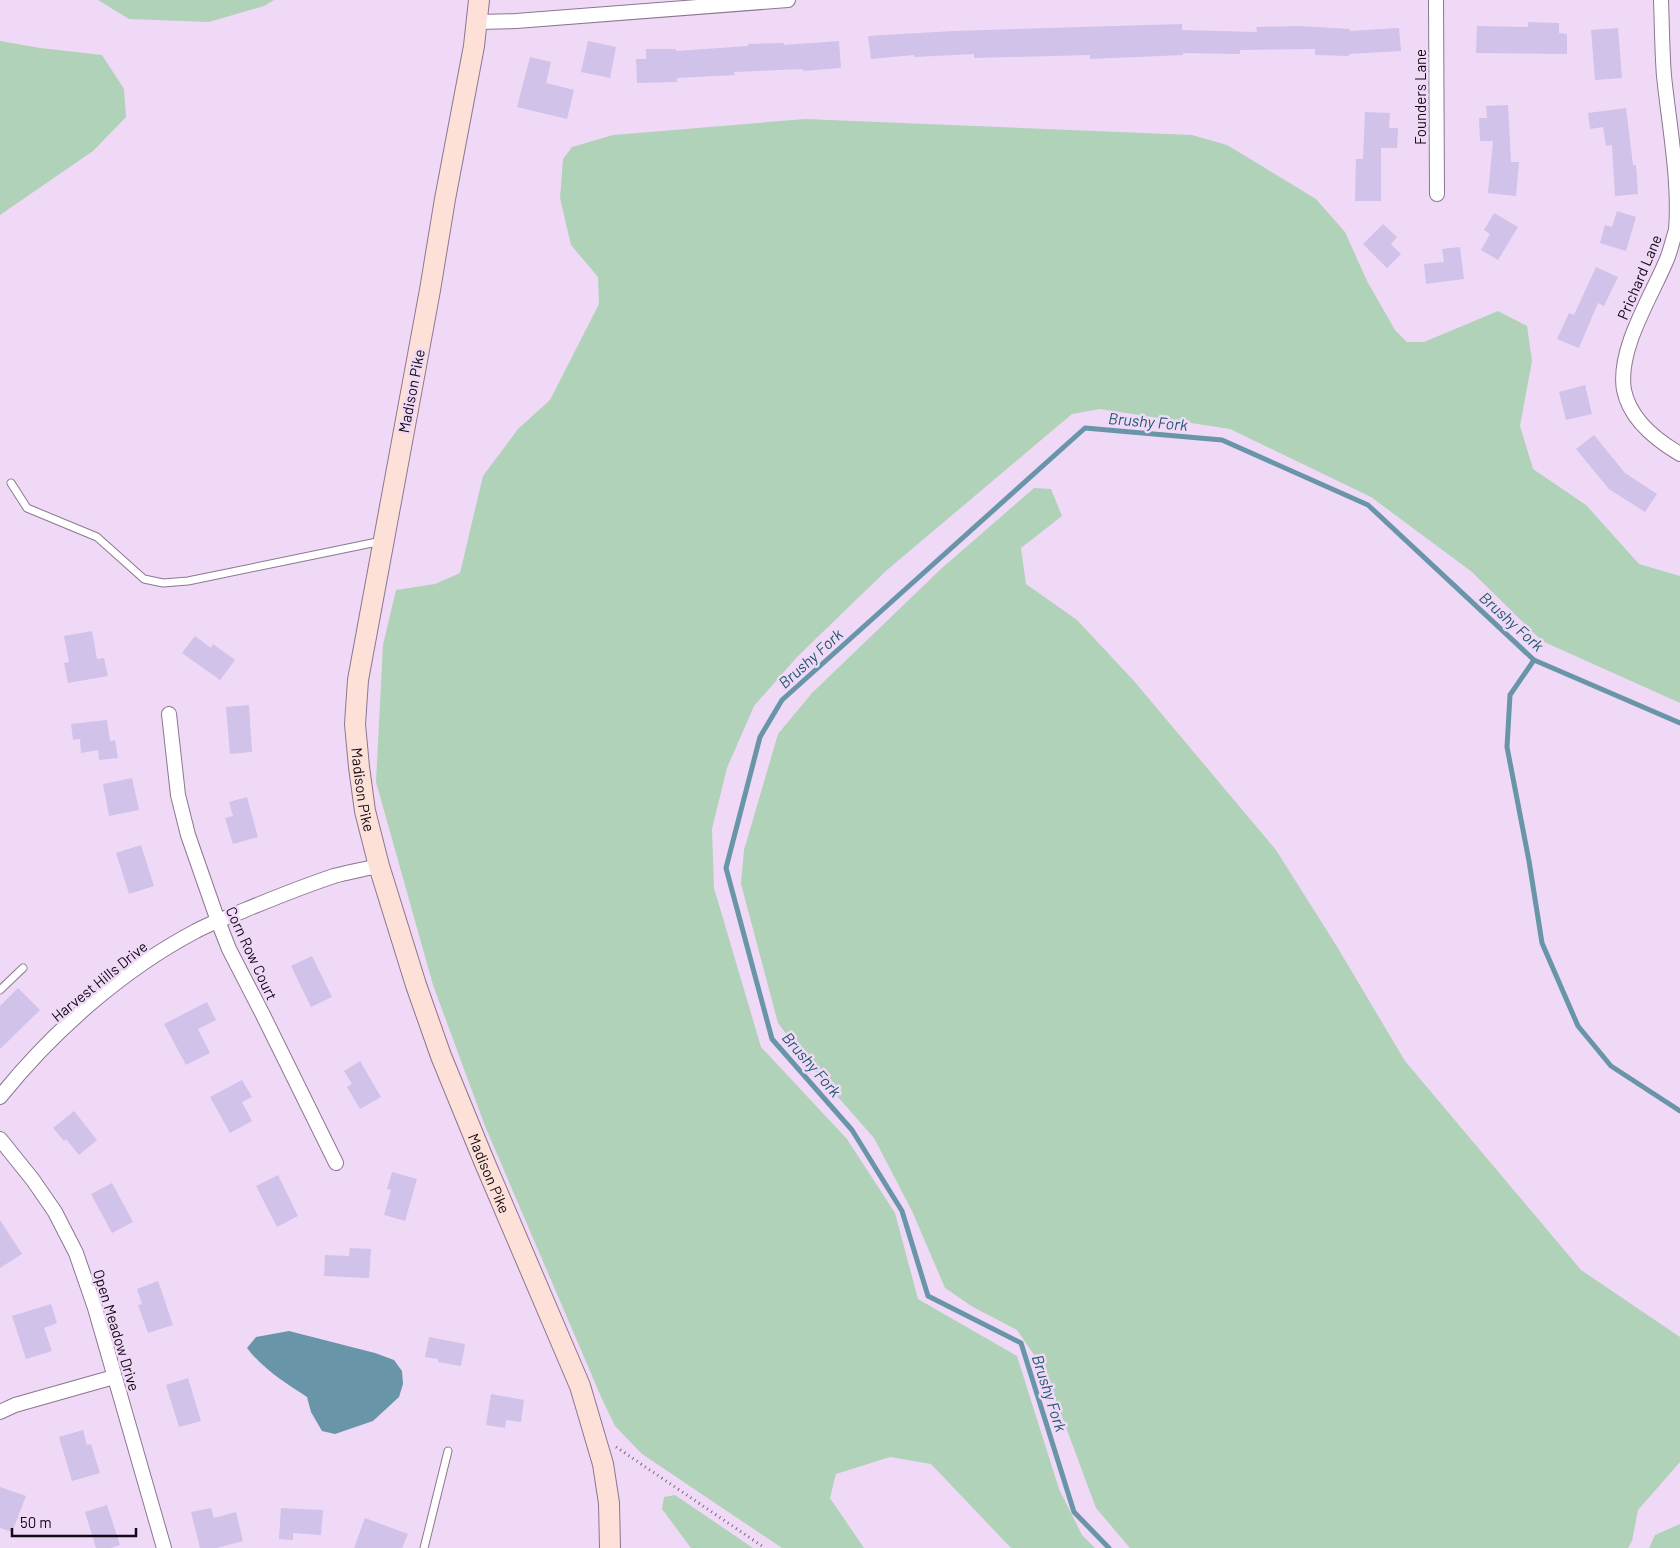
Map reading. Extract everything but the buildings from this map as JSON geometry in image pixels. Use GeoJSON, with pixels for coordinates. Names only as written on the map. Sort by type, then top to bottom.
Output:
{"type":"FeatureCollection","features":[{"type":"Feature","properties":{"kind":"street","name":"Madison Pike"},"geometry":{"type":"LineString","coordinates":[[479,0],[474,46],[358,680],[355,724],[365,810],[379,866],[404,949],[441,1056],[484,1162],[580,1386],[603,1464],[609,1503],[610,1548]]}},
{"type":"Feature","properties":{"kind":"street"},"geometry":{"type":"LineString","coordinates":[[476,22],[516,21],[788,0]]}},
{"type":"Feature","properties":{"kind":"street","name":"Founders Lane"},"geometry":{"type":"LineString","coordinates":[[1436,0],[1437,194]]}},
{"type":"Feature","properties":{"kind":"street","name":"Prichard Lane"},"geometry":{"type":"LineString","coordinates":[[1661,0],[1664,76],[1679,164],[1679,217],[1667,258],[1633,332],[1624,374],[1624,391],[1633,412],[1645,428],[1658,442],[1680,454]]}},
{"type":"Feature","properties":{"kind":"street","name":"Corn Row Court"},"geometry":{"type":"LineString","coordinates":[[169,714],[178,795],[188,835],[218,921],[229,949],[336,1163]]}},
{"type":"Feature","properties":{"kind":"street","name":"Harvest Hills Drive"},"geometry":{"type":"LineString","coordinates":[[0,1097],[44,1048],[97,999],[165,949],[197,930],[218,921],[335,876],[379,866]]}},
{"type":"Feature","properties":{"kind":"street","name":"Open Meadow Drive"},"geometry":{"type":"LineString","coordinates":[[0,1139],[33,1180],[55,1212],[76,1253],[95,1308],[164,1548]]}},
{"type":"Feature","properties":{"kind":"street"},"geometry":{"type":"LineString","coordinates":[[0,1412],[15,1405],[114,1377]]}},
{"type":"Feature","properties":{"kind":"lane"},"geometry":{"type":"LineString","coordinates":[[11,483],[27,508],[97,536],[144,579],[163,583],[188,581],[383,541]]}},
{"type":"Feature","properties":{"kind":"lane"},"geometry":{"type":"LineString","coordinates":[[0,990],[23,968]]}},
{"type":"Feature","properties":{"kind":"lane"},"geometry":{"type":"LineString","coordinates":[[424,1548],[448,1451]]}},
{"type":"Feature","properties":{"kind":"path"},"geometry":{"type":"LineString","coordinates":[[595,1433],[765,1548]]}},
{"type":"Feature","properties":{"kind":"green space"},"geometry":{"type":"Polygon","coordinates":[[[98,0],[274,0],[264,6],[209,22],[129,19],[98,0]]]}},
{"type":"Feature","properties":{"kind":"green space"},"geometry":{"type":"Polygon","coordinates":[[[0,41],[102,55],[124,89],[126,117],[93,151],[0,215],[0,41]]]}},
{"type":"Feature","properties":{"kind":"green space"},"geometry":{"type":"Polygon","coordinates":[[[805,119],[1192,135],[1227,145],[1316,199],[1345,232],[1367,281],[1395,330],[1407,342],[1424,342],[1498,311],[1527,326],[1532,361],[1520,426],[1533,469],[1586,505],[1639,564],[1680,576],[1680,703],[1542,641],[1472,572],[1371,497],[1230,429],[1100,409],[1072,414],[887,570],[797,657],[754,706],[727,768],[712,829],[714,888],[761,1047],[847,1139],[895,1213],[918,1299],[1017,1356],[1059,1489],[1082,1535],[1095,1548],[1011,1548],[931,1464],[890,1457],[836,1474],[830,1498],[864,1548],[782,1548],[642,1454],[615,1426],[485,1126],[433,985],[376,782],[383,645],[396,590],[435,584],[460,573],[483,476],[518,429],[550,400],[599,304],[598,277],[571,245],[560,198],[563,159],[572,147],[613,135],[805,119]]]}},
{"type":"Feature","properties":{"kind":"green space"},"geometry":{"type":"Polygon","coordinates":[[[1034,488],[1051,489],[1062,516],[1021,548],[1026,584],[1077,620],[1134,681],[1276,850],[1336,945],[1405,1061],[1581,1270],[1680,1337],[1680,1462],[1638,1510],[1632,1541],[1628,1548],[1130,1548],[1096,1508],[1045,1371],[1017,1330],[973,1307],[945,1288],[912,1211],[874,1138],[807,1062],[778,1023],[741,884],[744,850],[778,734],[812,693],[942,568],[1034,488]]]}},
{"type":"Feature","properties":{"kind":"green space"},"geometry":{"type":"Polygon","coordinates":[[[675,1495],[753,1548],[691,1548],[662,1509],[664,1497],[675,1495]]]}},
{"type":"Feature","properties":{"kind":"green space"},"geometry":{"type":"Polygon","coordinates":[[[1680,1524],[1680,1548],[1649,1548],[1655,1535],[1680,1524]]]}},
{"type":"Feature","properties":{"kind":"water"},"geometry":{"type":"Polygon","coordinates":[[[289,1331],[375,1353],[394,1360],[402,1371],[403,1384],[399,1397],[373,1421],[335,1434],[322,1431],[311,1412],[307,1397],[267,1369],[247,1348],[256,1337],[289,1331]]]}},
{"type":"Feature","properties":{"kind":"waterway","name":"Brushy Fork"},"geometry":{"type":"LineString","coordinates":[[1109,1548],[1074,1512],[1021,1343],[928,1296],[902,1211],[852,1130],[772,1039],[726,868],[760,737],[782,700],[1085,428],[1222,440],[1368,505],[1534,660],[1680,723]]}},
{"type":"Feature","properties":{"kind":"waterway"},"geometry":{"type":"LineString","coordinates":[[1534,660],[1510,695],[1507,747],[1529,861],[1542,943],[1578,1026],[1611,1066],[1680,1111]]}}]}
